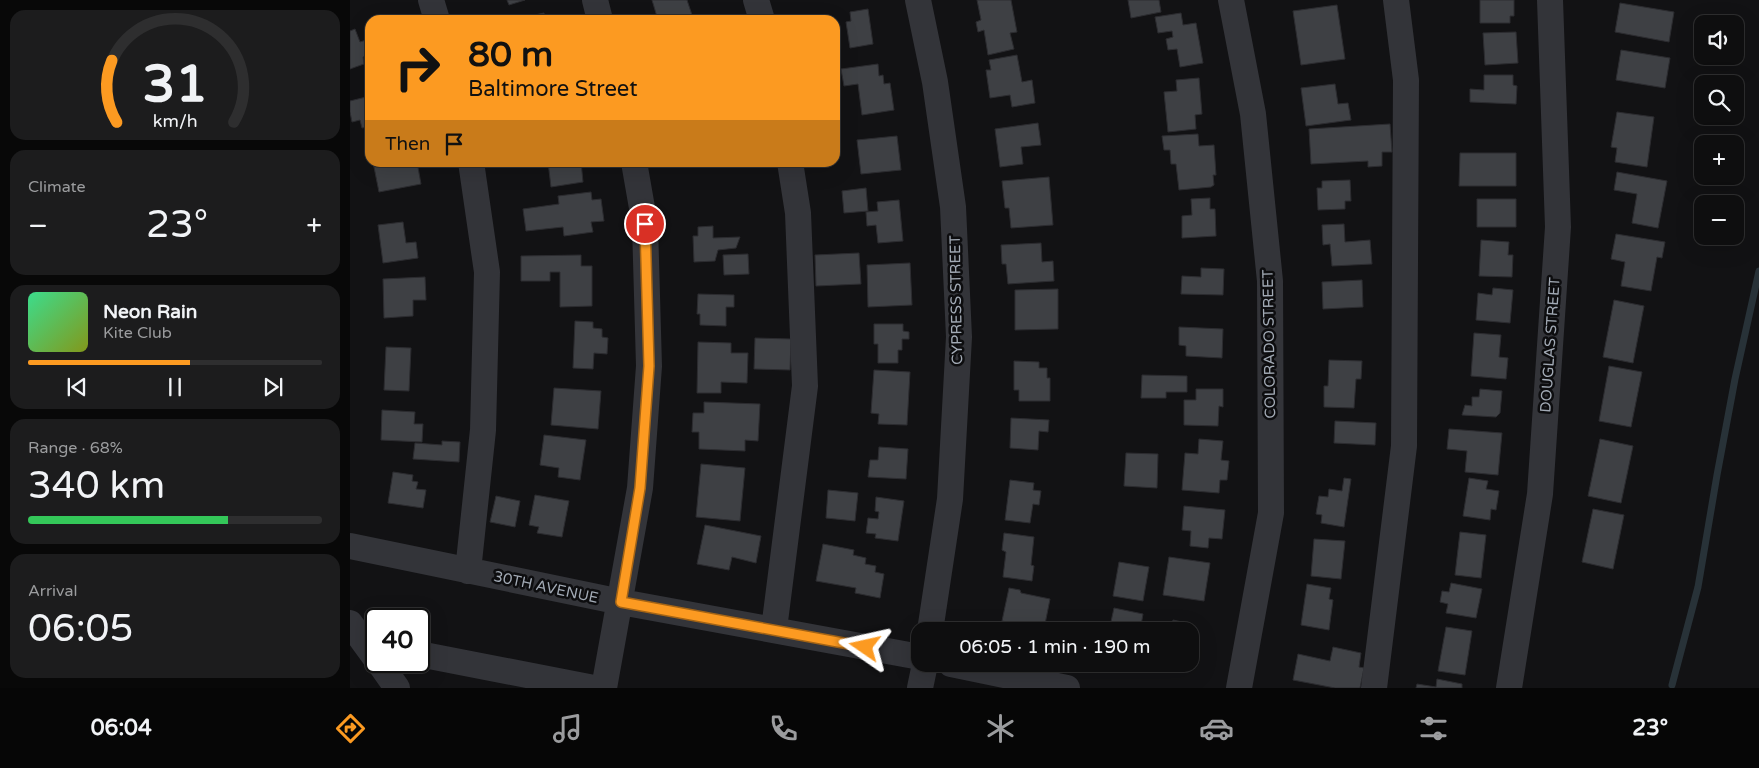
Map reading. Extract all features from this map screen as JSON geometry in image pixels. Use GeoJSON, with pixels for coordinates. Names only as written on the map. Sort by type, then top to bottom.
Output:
{"type":"FeatureCollection","features":[{"type":"Feature","properties":{"kind":"street"},"geometry":{"type":"LineString","coordinates":[[431,0],[436,15]]}},
{"type":"Feature","properties":{"kind":"street"},"geometry":{"type":"LineString","coordinates":[[595,0],[599,15]]}},
{"type":"Feature","properties":{"kind":"street"},"geometry":{"type":"LineString","coordinates":[[756,0],[760,15]]}},
{"type":"Feature","properties":{"kind":"street","name":"CYPRESS STREET"},"geometry":{"type":"LineString","coordinates":[[918,0],[935,82],[953,207],[959,337],[950,499],[931,622]]}},
{"type":"Feature","properties":{"kind":"street","name":"COLORADO STREET"},"geometry":{"type":"LineString","coordinates":[[1231,0],[1253,114],[1270,281],[1271,514],[1239,688]]}},
{"type":"Feature","properties":{"kind":"street"},"geometry":{"type":"LineString","coordinates":[[1374,688],[1404,446],[1406,80],[1396,0]]}},
{"type":"Feature","properties":{"kind":"street","name":"DOUGLAS STREET"},"geometry":{"type":"LineString","coordinates":[[1509,688],[1540,494],[1558,227],[1550,0]]}},
{"type":"Feature","properties":{"kind":"street"},"geometry":{"type":"LineString","coordinates":[[468,571],[483,430],[487,272],[472,167]]}},
{"type":"Feature","properties":{"kind":"street"},"geometry":{"type":"LineString","coordinates":[[604,688],[640,488],[649,366],[645,224],[635,167]]}},
{"type":"Feature","properties":{"kind":"street"},"geometry":{"type":"LineString","coordinates":[[774,629],[806,386],[798,213],[791,167]]}},
{"type":"Feature","properties":{"kind":"street","name":"30TH AVENUE"},"geometry":{"type":"LineString","coordinates":[[350,546],[621,602],[911,655]]}},
{"type":"Feature","properties":{"kind":"street"},"geometry":{"type":"LineString","coordinates":[[430,656],[594,688]]}},
{"type":"Feature","properties":{"kind":"street"},"geometry":{"type":"LineString","coordinates":[[920,688],[923,672]]}},
{"type":"Feature","properties":{"kind":"street"},"geometry":{"type":"LineString","coordinates":[[990,672],[1067,688]]}},
{"type":"Feature","properties":{"kind":"street"},"geometry":{"type":"LineString","coordinates":[[386,673],[396,688]]}},
{"type":"Feature","properties":{"kind":"building"},"geometry":{"type":"Polygon","coordinates":[[[507,0],[525,0],[509,5],[507,0]]]}},
{"type":"Feature","properties":{"kind":"building"},"geometry":{"type":"Polygon","coordinates":[[[652,0],[687,0],[692,15],[656,15],[652,0]]]}},
{"type":"Feature","properties":{"kind":"building"},"geometry":{"type":"Polygon","coordinates":[[[977,0],[1011,0],[1017,32],[1010,33],[1014,49],[988,55],[984,30],[978,32],[976,22],[981,20],[977,0]]]}},
{"type":"Feature","properties":{"kind":"building"},"geometry":{"type":"Polygon","coordinates":[[[1128,0],[1159,0],[1161,12],[1131,18],[1128,0]]]}},
{"type":"Feature","properties":{"kind":"building"},"geometry":{"type":"Polygon","coordinates":[[[1480,0],[1514,0],[1514,16],[1510,16],[1510,23],[1480,23],[1480,0]]]}},
{"type":"Feature","properties":{"kind":"building"},"geometry":{"type":"Polygon","coordinates":[[[1620,3],[1674,12],[1669,42],[1615,32],[1620,3]]]}},
{"type":"Feature","properties":{"kind":"building"},"geometry":{"type":"Polygon","coordinates":[[[1337,5],[1345,59],[1301,65],[1293,11],[1337,5]]]}},
{"type":"Feature","properties":{"kind":"building"},"geometry":{"type":"Polygon","coordinates":[[[868,9],[873,44],[850,48],[846,22],[851,21],[850,12],[868,9]]]}},
{"type":"Feature","properties":{"kind":"building"},"geometry":{"type":"Polygon","coordinates":[[[1181,13],[1183,25],[1196,23],[1203,63],[1180,67],[1177,49],[1168,50],[1166,39],[1173,37],[1172,31],[1158,33],[1155,17],[1181,13]]]}},
{"type":"Feature","properties":{"kind":"building"},"geometry":{"type":"Polygon","coordinates":[[[355,29],[360,42],[365,40],[365,56],[363,57],[364,64],[350,69],[350,31],[355,29]]]}},
{"type":"Feature","properties":{"kind":"building"},"geometry":{"type":"Polygon","coordinates":[[[1516,32],[1518,63],[1485,65],[1483,33],[1516,32]]]}},
{"type":"Feature","properties":{"kind":"building"},"geometry":{"type":"Polygon","coordinates":[[[1621,50],[1670,58],[1665,88],[1616,80],[1621,50]]]}},
{"type":"Feature","properties":{"kind":"building"},"geometry":{"type":"Polygon","coordinates":[[[1017,55],[1022,82],[1032,80],[1035,103],[1012,107],[1010,95],[990,98],[986,70],[991,70],[989,60],[1017,55]]]}},
{"type":"Feature","properties":{"kind":"building"},"geometry":{"type":"Polygon","coordinates":[[[878,64],[879,76],[883,75],[884,84],[890,83],[894,110],[862,115],[858,84],[844,86],[841,69],[878,64]]]}},
{"type":"Feature","properties":{"kind":"building"},"geometry":{"type":"Polygon","coordinates":[[[1484,75],[1513,75],[1513,85],[1517,86],[1516,104],[1470,102],[1470,89],[1484,90],[1484,75]]]}},
{"type":"Feature","properties":{"kind":"building"},"geometry":{"type":"Polygon","coordinates":[[[1199,78],[1202,114],[1195,115],[1196,129],[1168,132],[1164,92],[1177,91],[1176,80],[1199,78]]]}},
{"type":"Feature","properties":{"kind":"building"},"geometry":{"type":"Polygon","coordinates":[[[1335,84],[1338,104],[1348,103],[1351,120],[1306,126],[1301,88],[1335,84]]]}},
{"type":"Feature","properties":{"kind":"building"},"geometry":{"type":"Polygon","coordinates":[[[365,97],[365,127],[362,128],[360,120],[352,122],[350,101],[365,97]]]}},
{"type":"Feature","properties":{"kind":"building"},"geometry":{"type":"Polygon","coordinates":[[[1617,112],[1654,117],[1647,167],[1615,162],[1617,148],[1611,147],[1617,112]]]}},
{"type":"Feature","properties":{"kind":"building"},"geometry":{"type":"Polygon","coordinates":[[[1038,123],[1041,145],[1021,147],[1023,164],[1000,167],[995,129],[1038,123]]]}},
{"type":"Feature","properties":{"kind":"building"},"geometry":{"type":"Polygon","coordinates":[[[1390,124],[1392,152],[1382,152],[1382,166],[1368,167],[1368,161],[1311,164],[1309,129],[1390,124]]]}},
{"type":"Feature","properties":{"kind":"building"},"geometry":{"type":"Polygon","coordinates":[[[1198,134],[1199,146],[1214,145],[1216,175],[1213,175],[1214,185],[1211,187],[1179,190],[1176,164],[1171,164],[1170,150],[1164,150],[1162,136],[1198,134]]]}},
{"type":"Feature","properties":{"kind":"building"},"geometry":{"type":"Polygon","coordinates":[[[897,136],[901,170],[861,174],[857,140],[897,136]]]}},
{"type":"Feature","properties":{"kind":"building"},"geometry":{"type":"Polygon","coordinates":[[[1460,153],[1516,153],[1516,186],[1459,186],[1460,153]]]}},
{"type":"Feature","properties":{"kind":"building"},"geometry":{"type":"Polygon","coordinates":[[[374,167],[418,167],[421,184],[379,192],[374,167]]]}},
{"type":"Feature","properties":{"kind":"building"},"geometry":{"type":"Polygon","coordinates":[[[549,167],[582,167],[583,182],[551,187],[549,167]]]}},
{"type":"Feature","properties":{"kind":"building"},"geometry":{"type":"Polygon","coordinates":[[[1617,172],[1667,181],[1658,228],[1632,223],[1637,194],[1614,190],[1617,172]]]}},
{"type":"Feature","properties":{"kind":"building"},"geometry":{"type":"Polygon","coordinates":[[[1049,177],[1053,225],[1011,228],[1009,208],[1005,208],[1002,181],[1049,177]]]}},
{"type":"Feature","properties":{"kind":"building"},"geometry":{"type":"Polygon","coordinates":[[[1350,180],[1351,201],[1345,201],[1345,209],[1318,210],[1317,188],[1322,188],[1322,181],[1350,180]]]}},
{"type":"Feature","properties":{"kind":"building"},"geometry":{"type":"Polygon","coordinates":[[[866,188],[868,211],[844,213],[842,191],[866,188]]]}},
{"type":"Feature","properties":{"kind":"building"},"geometry":{"type":"Polygon","coordinates":[[[591,192],[592,200],[601,199],[604,221],[591,222],[593,232],[564,236],[563,227],[526,231],[523,209],[559,204],[558,196],[591,192]]]}},
{"type":"Feature","properties":{"kind":"building"},"geometry":{"type":"Polygon","coordinates":[[[1210,198],[1210,209],[1215,209],[1216,236],[1182,238],[1182,216],[1192,215],[1191,199],[1210,198]]]}},
{"type":"Feature","properties":{"kind":"building"},"geometry":{"type":"Polygon","coordinates":[[[1477,199],[1516,199],[1516,227],[1477,227],[1477,199]]]}},
{"type":"Feature","properties":{"kind":"building"},"geometry":{"type":"Polygon","coordinates":[[[899,200],[903,241],[878,243],[876,225],[867,226],[866,212],[878,211],[877,202],[899,200]]]}},
{"type":"Feature","properties":{"kind":"building"},"geometry":{"type":"Polygon","coordinates":[[[403,222],[406,243],[416,242],[418,258],[383,263],[378,225],[403,222]]]}},
{"type":"Feature","properties":{"kind":"building"},"geometry":{"type":"Polygon","coordinates":[[[1344,224],[1345,242],[1370,240],[1372,264],[1332,266],[1330,244],[1323,245],[1322,225],[1344,224]]]}},
{"type":"Feature","properties":{"kind":"building"},"geometry":{"type":"Polygon","coordinates":[[[713,226],[713,238],[740,237],[736,248],[718,250],[715,261],[694,262],[693,236],[698,236],[698,227],[713,226]]]}},
{"type":"Feature","properties":{"kind":"building"},"geometry":{"type":"Polygon","coordinates":[[[1616,234],[1665,242],[1662,258],[1657,257],[1651,291],[1621,286],[1625,262],[1611,259],[1616,234]]]}},
{"type":"Feature","properties":{"kind":"building"},"geometry":{"type":"Polygon","coordinates":[[[1481,240],[1509,242],[1508,255],[1513,255],[1512,277],[1479,276],[1481,240]]]}},
{"type":"Feature","properties":{"kind":"building"},"geometry":{"type":"Polygon","coordinates":[[[1041,243],[1042,262],[1053,261],[1054,281],[1008,284],[1006,264],[1002,264],[1001,245],[1041,243]]]}},
{"type":"Feature","properties":{"kind":"building"},"geometry":{"type":"Polygon","coordinates":[[[859,253],[861,284],[816,286],[815,255],[859,253]]]}},
{"type":"Feature","properties":{"kind":"building"},"geometry":{"type":"Polygon","coordinates":[[[748,254],[749,274],[724,275],[723,255],[748,254]]]}},
{"type":"Feature","properties":{"kind":"building"},"geometry":{"type":"Polygon","coordinates":[[[581,255],[581,266],[592,266],[592,306],[560,307],[560,272],[550,272],[550,281],[521,281],[521,256],[581,255]]]}},
{"type":"Feature","properties":{"kind":"building"},"geometry":{"type":"Polygon","coordinates":[[[910,263],[912,305],[868,307],[867,265],[910,263]]]}},
{"type":"Feature","properties":{"kind":"building"},"geometry":{"type":"Polygon","coordinates":[[[1201,268],[1224,269],[1223,295],[1181,294],[1182,276],[1201,277],[1201,268]]]}},
{"type":"Feature","properties":{"kind":"building"},"geometry":{"type":"Polygon","coordinates":[[[425,277],[426,300],[413,300],[413,316],[384,318],[383,279],[425,277]]]}},
{"type":"Feature","properties":{"kind":"building"},"geometry":{"type":"Polygon","coordinates":[[[1362,280],[1363,307],[1323,309],[1322,282],[1362,280]]]}},
{"type":"Feature","properties":{"kind":"building"},"geometry":{"type":"Polygon","coordinates":[[[1493,288],[1513,290],[1510,323],[1476,320],[1478,293],[1492,295],[1493,288]]]}},
{"type":"Feature","properties":{"kind":"building"},"geometry":{"type":"Polygon","coordinates":[[[1058,289],[1058,329],[1015,330],[1015,290],[1058,289]]]}},
{"type":"Feature","properties":{"kind":"building"},"geometry":{"type":"Polygon","coordinates":[[[698,294],[734,295],[734,307],[726,307],[726,326],[700,325],[700,314],[697,314],[698,294]]]}},
{"type":"Feature","properties":{"kind":"building"},"geometry":{"type":"Polygon","coordinates":[[[1614,300],[1644,306],[1633,363],[1603,357],[1614,300]]]}},
{"type":"Feature","properties":{"kind":"building"},"geometry":{"type":"Polygon","coordinates":[[[575,321],[593,322],[593,328],[602,329],[602,337],[608,338],[607,354],[594,353],[593,369],[573,368],[575,321]]]}},
{"type":"Feature","properties":{"kind":"building"},"geometry":{"type":"Polygon","coordinates":[[[874,324],[903,324],[903,331],[909,332],[909,339],[902,339],[902,350],[898,350],[898,363],[878,363],[878,344],[874,344],[874,324]]]}},
{"type":"Feature","properties":{"kind":"building"},"geometry":{"type":"Polygon","coordinates":[[[1179,327],[1223,329],[1222,358],[1186,356],[1186,346],[1179,345],[1179,327]]]}},
{"type":"Feature","properties":{"kind":"building"},"geometry":{"type":"Polygon","coordinates":[[[1474,333],[1501,335],[1499,357],[1508,358],[1506,379],[1471,376],[1474,333]]]}},
{"type":"Feature","properties":{"kind":"building"},"geometry":{"type":"Polygon","coordinates":[[[755,338],[791,339],[790,370],[754,369],[755,338]]]}},
{"type":"Feature","properties":{"kind":"building"},"geometry":{"type":"Polygon","coordinates":[[[698,342],[731,343],[731,353],[748,353],[747,383],[721,382],[721,393],[697,393],[698,342]]]}},
{"type":"Feature","properties":{"kind":"building"},"geometry":{"type":"Polygon","coordinates":[[[386,347],[411,348],[409,391],[384,390],[386,347]]]}},
{"type":"Feature","properties":{"kind":"building"},"geometry":{"type":"Polygon","coordinates":[[[1329,360],[1362,361],[1361,379],[1356,379],[1354,408],[1324,407],[1324,386],[1328,386],[1329,360]]]}},
{"type":"Feature","properties":{"kind":"building"},"geometry":{"type":"Polygon","coordinates":[[[1014,361],[1039,362],[1039,368],[1047,368],[1047,378],[1050,378],[1050,401],[1019,401],[1019,390],[1014,390],[1014,361]]]}},
{"type":"Feature","properties":{"kind":"building"},"geometry":{"type":"Polygon","coordinates":[[[1609,366],[1642,372],[1631,427],[1599,421],[1609,366]]]}},
{"type":"Feature","properties":{"kind":"building"},"geometry":{"type":"Polygon","coordinates":[[[874,370],[910,372],[907,425],[878,424],[879,414],[871,413],[874,370]]]}},
{"type":"Feature","properties":{"kind":"building"},"geometry":{"type":"Polygon","coordinates":[[[1142,375],[1187,376],[1187,392],[1166,392],[1166,398],[1141,398],[1142,375]]]}},
{"type":"Feature","properties":{"kind":"building"},"geometry":{"type":"Polygon","coordinates":[[[554,388],[601,391],[598,429],[551,425],[554,388]]]}},
{"type":"Feature","properties":{"kind":"building"},"geometry":{"type":"Polygon","coordinates":[[[1196,389],[1223,389],[1223,407],[1219,406],[1218,426],[1184,425],[1184,400],[1196,400],[1196,389]]]}},
{"type":"Feature","properties":{"kind":"building"},"geometry":{"type":"Polygon","coordinates":[[[1480,389],[1502,391],[1500,413],[1496,417],[1462,415],[1465,405],[1472,406],[1472,397],[1479,397],[1480,389]]]}},
{"type":"Feature","properties":{"kind":"building"},"geometry":{"type":"Polygon","coordinates":[[[704,402],[760,404],[758,441],[745,440],[745,451],[699,449],[699,432],[692,432],[693,413],[704,413],[704,402]]]}},
{"type":"Feature","properties":{"kind":"building"},"geometry":{"type":"Polygon","coordinates":[[[382,410],[415,412],[414,424],[423,424],[422,442],[381,440],[382,410]]]}},
{"type":"Feature","properties":{"kind":"building"},"geometry":{"type":"Polygon","coordinates":[[[1011,418],[1049,420],[1048,432],[1039,431],[1038,450],[1010,448],[1011,418]]]}},
{"type":"Feature","properties":{"kind":"building"},"geometry":{"type":"Polygon","coordinates":[[[1335,421],[1376,423],[1375,445],[1334,443],[1335,421]]]}},
{"type":"Feature","properties":{"kind":"building"},"geometry":{"type":"Polygon","coordinates":[[[1449,429],[1502,433],[1498,475],[1465,472],[1467,451],[1447,449],[1449,429]]]}},
{"type":"Feature","properties":{"kind":"building"},"geometry":{"type":"Polygon","coordinates":[[[544,435],[586,440],[580,480],[558,477],[559,468],[540,465],[544,435]]]}},
{"type":"Feature","properties":{"kind":"building"},"geometry":{"type":"Polygon","coordinates":[[[1199,439],[1223,441],[1221,460],[1229,461],[1227,480],[1220,480],[1219,493],[1182,490],[1185,453],[1198,454],[1199,439]]]}},
{"type":"Feature","properties":{"kind":"building"},"geometry":{"type":"Polygon","coordinates":[[[1600,439],[1633,446],[1621,503],[1588,496],[1600,439]]]}},
{"type":"Feature","properties":{"kind":"building"},"geometry":{"type":"Polygon","coordinates":[[[442,441],[460,442],[459,462],[413,459],[415,443],[442,445],[442,441]]]}},
{"type":"Feature","properties":{"kind":"building"},"geometry":{"type":"Polygon","coordinates":[[[879,447],[908,449],[906,479],[868,477],[870,460],[878,460],[879,447]]]}},
{"type":"Feature","properties":{"kind":"building"},"geometry":{"type":"Polygon","coordinates":[[[1126,453],[1158,454],[1157,488],[1124,486],[1126,453]]]}},
{"type":"Feature","properties":{"kind":"building"},"geometry":{"type":"Polygon","coordinates":[[[701,464],[745,468],[740,521],[696,517],[701,464]]]}},
{"type":"Feature","properties":{"kind":"building"},"geometry":{"type":"Polygon","coordinates":[[[393,472],[413,475],[412,481],[418,482],[416,489],[426,490],[423,508],[388,503],[393,472]]]}},
{"type":"Feature","properties":{"kind":"building"},"geometry":{"type":"Polygon","coordinates":[[[1344,478],[1351,479],[1344,527],[1321,523],[1322,515],[1316,514],[1319,496],[1328,497],[1329,489],[1342,491],[1344,478]]]}},
{"type":"Feature","properties":{"kind":"building"},"geometry":{"type":"Polygon","coordinates":[[[1469,478],[1488,481],[1486,489],[1499,491],[1496,510],[1491,509],[1490,520],[1463,516],[1469,478]]]}},
{"type":"Feature","properties":{"kind":"building"},"geometry":{"type":"Polygon","coordinates":[[[1010,480],[1034,483],[1033,490],[1041,491],[1039,505],[1033,504],[1030,523],[1005,520],[1010,480]]]}},
{"type":"Feature","properties":{"kind":"building"},"geometry":{"type":"Polygon","coordinates":[[[828,490],[858,493],[855,521],[826,518],[828,490]]]}},
{"type":"Feature","properties":{"kind":"building"},"geometry":{"type":"Polygon","coordinates":[[[535,495],[569,501],[562,537],[537,533],[539,527],[529,525],[535,495]]]}},
{"type":"Feature","properties":{"kind":"building"},"geometry":{"type":"Polygon","coordinates":[[[496,496],[520,501],[515,527],[490,522],[496,496]]]}},
{"type":"Feature","properties":{"kind":"building"},"geometry":{"type":"Polygon","coordinates":[[[876,497],[904,501],[898,541],[875,538],[876,534],[866,533],[868,518],[878,519],[879,512],[875,511],[876,497]]]}},
{"type":"Feature","properties":{"kind":"building"},"geometry":{"type":"Polygon","coordinates":[[[1184,506],[1225,510],[1222,539],[1209,538],[1208,548],[1190,546],[1191,531],[1182,530],[1184,506]]]}},
{"type":"Feature","properties":{"kind":"building"},"geometry":{"type":"Polygon","coordinates":[[[1593,509],[1624,515],[1613,569],[1582,562],[1593,509]]]}},
{"type":"Feature","properties":{"kind":"building"},"geometry":{"type":"Polygon","coordinates":[[[705,525],[761,536],[756,563],[732,557],[729,570],[697,564],[705,525]]]}},
{"type":"Feature","properties":{"kind":"building"},"geometry":{"type":"Polygon","coordinates":[[[1460,532],[1486,535],[1481,578],[1455,575],[1460,532]]]}},
{"type":"Feature","properties":{"kind":"building"},"geometry":{"type":"Polygon","coordinates":[[[1004,533],[1034,537],[1031,565],[1034,566],[1032,581],[1003,577],[1006,552],[1002,550],[1004,533]]]}},
{"type":"Feature","properties":{"kind":"building"},"geometry":{"type":"Polygon","coordinates":[[[1314,539],[1345,541],[1341,579],[1311,576],[1314,539]]]}},
{"type":"Feature","properties":{"kind":"building"},"geometry":{"type":"Polygon","coordinates":[[[823,544],[854,550],[853,555],[866,558],[865,564],[876,566],[875,572],[884,574],[880,598],[855,593],[856,588],[816,581],[823,544]]]}},
{"type":"Feature","properties":{"kind":"building"},"geometry":{"type":"Polygon","coordinates":[[[1169,557],[1210,563],[1204,601],[1163,595],[1169,557]]]}},
{"type":"Feature","properties":{"kind":"building"},"geometry":{"type":"Polygon","coordinates":[[[1119,562],[1149,567],[1143,601],[1113,596],[1119,562]]]}},
{"type":"Feature","properties":{"kind":"building"},"geometry":{"type":"Polygon","coordinates":[[[1451,583],[1482,589],[1476,618],[1446,613],[1448,604],[1440,602],[1442,591],[1449,592],[1451,583]]]}},
{"type":"Feature","properties":{"kind":"building"},"geometry":{"type":"Polygon","coordinates":[[[1307,584],[1331,588],[1329,599],[1333,600],[1329,630],[1301,625],[1307,584]]]}},
{"type":"Feature","properties":{"kind":"building"},"geometry":{"type":"Polygon","coordinates":[[[1009,588],[1020,590],[1021,593],[1050,599],[1045,622],[1002,621],[1009,588]]]}},
{"type":"Feature","properties":{"kind":"building"},"geometry":{"type":"Polygon","coordinates":[[[1114,608],[1143,614],[1142,622],[1111,622],[1114,608]]]}},
{"type":"Feature","properties":{"kind":"building"},"geometry":{"type":"Polygon","coordinates":[[[1446,627],[1472,631],[1465,675],[1438,671],[1446,627]]]}},
{"type":"Feature","properties":{"kind":"building"},"geometry":{"type":"Polygon","coordinates":[[[1333,647],[1361,653],[1359,667],[1364,668],[1360,688],[1335,688],[1293,680],[1298,654],[1330,661],[1333,647]]]}},
{"type":"Feature","properties":{"kind":"building"},"geometry":{"type":"Polygon","coordinates":[[[1437,679],[1462,684],[1462,688],[1416,688],[1417,684],[1436,687],[1437,679]]]}},
{"type":"Feature","properties":{"kind":"waterway"},"geometry":{"type":"LineString","coordinates":[[1672,685],[1698,587],[1735,379],[1759,271]]}},
{"type":"Feature","properties":{"kind":"route"},"geometry":{"type":"LineString","coordinates":[[645,224],[649,366],[640,488],[621,602],[865,647]]}}]}
